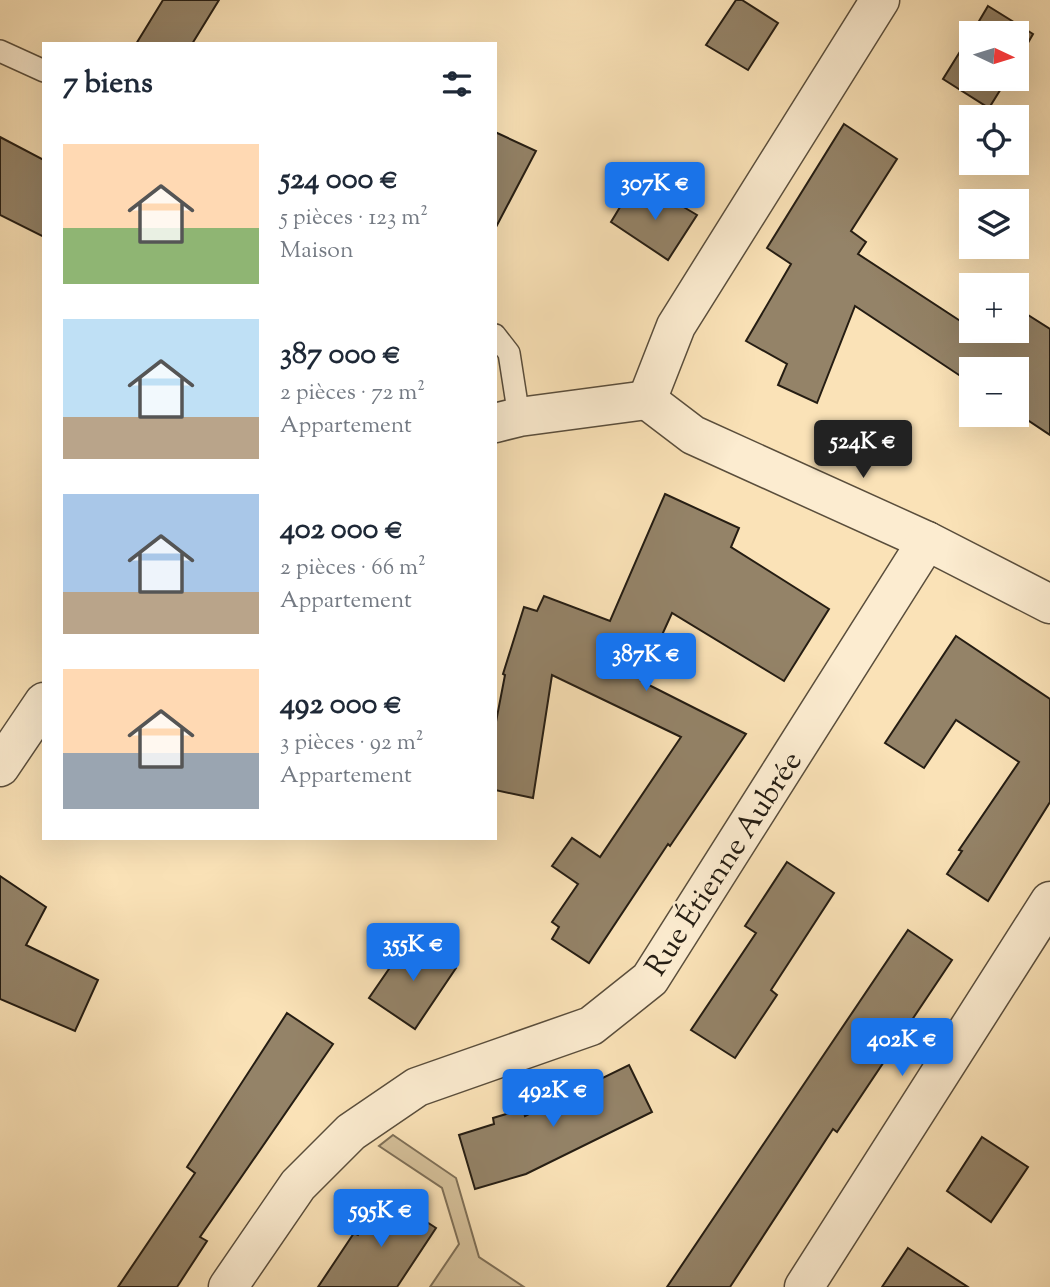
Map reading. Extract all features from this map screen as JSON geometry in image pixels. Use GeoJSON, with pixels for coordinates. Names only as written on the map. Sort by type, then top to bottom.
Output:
{"type":"FeatureCollection","features":[{"type":"Feature","properties":{"kind":"street"},"geometry":{"type":"LineString","coordinates":[[647,400],[676,326],[871,3]]}},
{"type":"Feature","properties":{"kind":"street"},"geometry":{"type":"LineString","coordinates":[[507,420],[647,400],[693,435],[927,541],[1050,604]]}},
{"type":"Feature","properties":{"kind":"street","name":"Rue Étienne Aubrée"},"geometry":{"type":"LineString","coordinates":[[229,1287],[298,1185],[351,1132],[417,1087],[591,1026],[650,979],[927,541]]}},
{"type":"Feature","properties":{"kind":"street"},"geometry":{"type":"LineString","coordinates":[[0,767],[42,705]]}},
{"type":"Feature","properties":{"kind":"street"},"geometry":{"type":"LineString","coordinates":[[804,1287],[1050,901]]}},
{"type":"Feature","properties":{"kind":"lane"},"geometry":{"type":"LineString","coordinates":[[0,51],[42,70]]}},
{"type":"Feature","properties":{"kind":"lane"},"geometry":{"type":"LineString","coordinates":[[497,338],[509,353],[507,420]]}},
{"type":"Feature","properties":{"kind":"shaded area"},"geometry":{"type":"Polygon","coordinates":[[[393,1135],[456,1178],[479,1257],[524,1287],[430,1287],[459,1244],[442,1188],[379,1146],[393,1135]]]}},
{"type":"Feature","properties":{"kind":"building"},"geometry":{"type":"Polygon","coordinates":[[[163,0],[219,0],[193,42],[137,42],[163,0]]]}},
{"type":"Feature","properties":{"kind":"building"},"geometry":{"type":"Polygon","coordinates":[[[736,0],[742,0],[778,23],[748,70],[706,45],[736,0]]]}},
{"type":"Feature","properties":{"kind":"building"},"geometry":{"type":"Polygon","coordinates":[[[988,6],[1012,21],[979,21],[988,6]]]}},
{"type":"Feature","properties":{"kind":"building"},"geometry":{"type":"Polygon","coordinates":[[[959,53],[959,89],[943,79],[959,53]]]}},
{"type":"Feature","properties":{"kind":"building"},"geometry":{"type":"Polygon","coordinates":[[[962,91],[1000,91],[991,105],[984,105],[962,91]]]}},
{"type":"Feature","properties":{"kind":"building"},"geometry":{"type":"Polygon","coordinates":[[[844,124],[897,159],[851,231],[866,242],[858,254],[959,320],[959,343],[1029,343],[1029,316],[1050,329],[1050,435],[1029,421],[1029,357],[959,357],[959,375],[855,306],[817,403],[778,385],[787,364],[746,341],[791,264],[767,248],[844,124]]]}},
{"type":"Feature","properties":{"kind":"building"},"geometry":{"type":"Polygon","coordinates":[[[497,133],[536,151],[497,225],[497,133]]]}},
{"type":"Feature","properties":{"kind":"building"},"geometry":{"type":"Polygon","coordinates":[[[0,137],[42,159],[42,236],[0,215],[0,137]]]}},
{"type":"Feature","properties":{"kind":"building"},"geometry":{"type":"Polygon","coordinates":[[[655,190],[697,215],[668,260],[611,222],[628,194],[646,205],[655,190]]]}},
{"type":"Feature","properties":{"kind":"building"},"geometry":{"type":"Polygon","coordinates":[[[665,494],[739,528],[731,547],[829,609],[784,681],[672,613],[641,681],[746,734],[670,846],[668,844],[589,963],[552,939],[559,927],[552,922],[578,884],[552,866],[572,838],[600,857],[681,737],[552,675],[533,798],[497,790],[497,717],[505,675],[503,674],[524,607],[537,611],[544,596],[610,621],[665,494]]]}},
{"type":"Feature","properties":{"kind":"building"},"geometry":{"type":"Polygon","coordinates":[[[956,636],[1050,699],[1050,802],[988,901],[947,874],[962,851],[959,850],[1019,762],[956,720],[924,768],[885,743],[956,636]]]}},
{"type":"Feature","properties":{"kind":"building"},"geometry":{"type":"Polygon","coordinates":[[[787,862],[834,893],[771,990],[777,995],[735,1058],[691,1030],[756,933],[745,926],[787,862]]]}},
{"type":"Feature","properties":{"kind":"building"},"geometry":{"type":"Polygon","coordinates":[[[0,876],[46,907],[26,945],[98,980],[75,1031],[0,999],[0,876]]]}},
{"type":"Feature","properties":{"kind":"building"},"geometry":{"type":"Polygon","coordinates":[[[908,930],[952,960],[837,1132],[833,1129],[730,1287],[667,1287],[908,930]]]}},
{"type":"Feature","properties":{"kind":"building"},"geometry":{"type":"Polygon","coordinates":[[[411,937],[456,968],[415,1029],[369,998],[411,937]]]}},
{"type":"Feature","properties":{"kind":"building"},"geometry":{"type":"Polygon","coordinates":[[[287,1013],[333,1044],[200,1237],[207,1241],[177,1287],[118,1287],[195,1173],[187,1167],[287,1013]]]}},
{"type":"Feature","properties":{"kind":"building"},"geometry":{"type":"Polygon","coordinates":[[[629,1065],[652,1112],[526,1174],[475,1189],[459,1135],[494,1124],[493,1118],[523,1109],[525,1116],[629,1065]]]}},
{"type":"Feature","properties":{"kind":"building"},"geometry":{"type":"Polygon","coordinates":[[[982,1137],[1028,1167],[991,1222],[947,1191],[982,1137]]]}},
{"type":"Feature","properties":{"kind":"building"},"geometry":{"type":"Polygon","coordinates":[[[385,1195],[436,1228],[397,1287],[318,1287],[354,1233],[358,1235],[385,1195]]]}},
{"type":"Feature","properties":{"kind":"building"},"geometry":{"type":"Polygon","coordinates":[[[908,1248],[968,1287],[882,1287],[908,1248]]]}}]}
